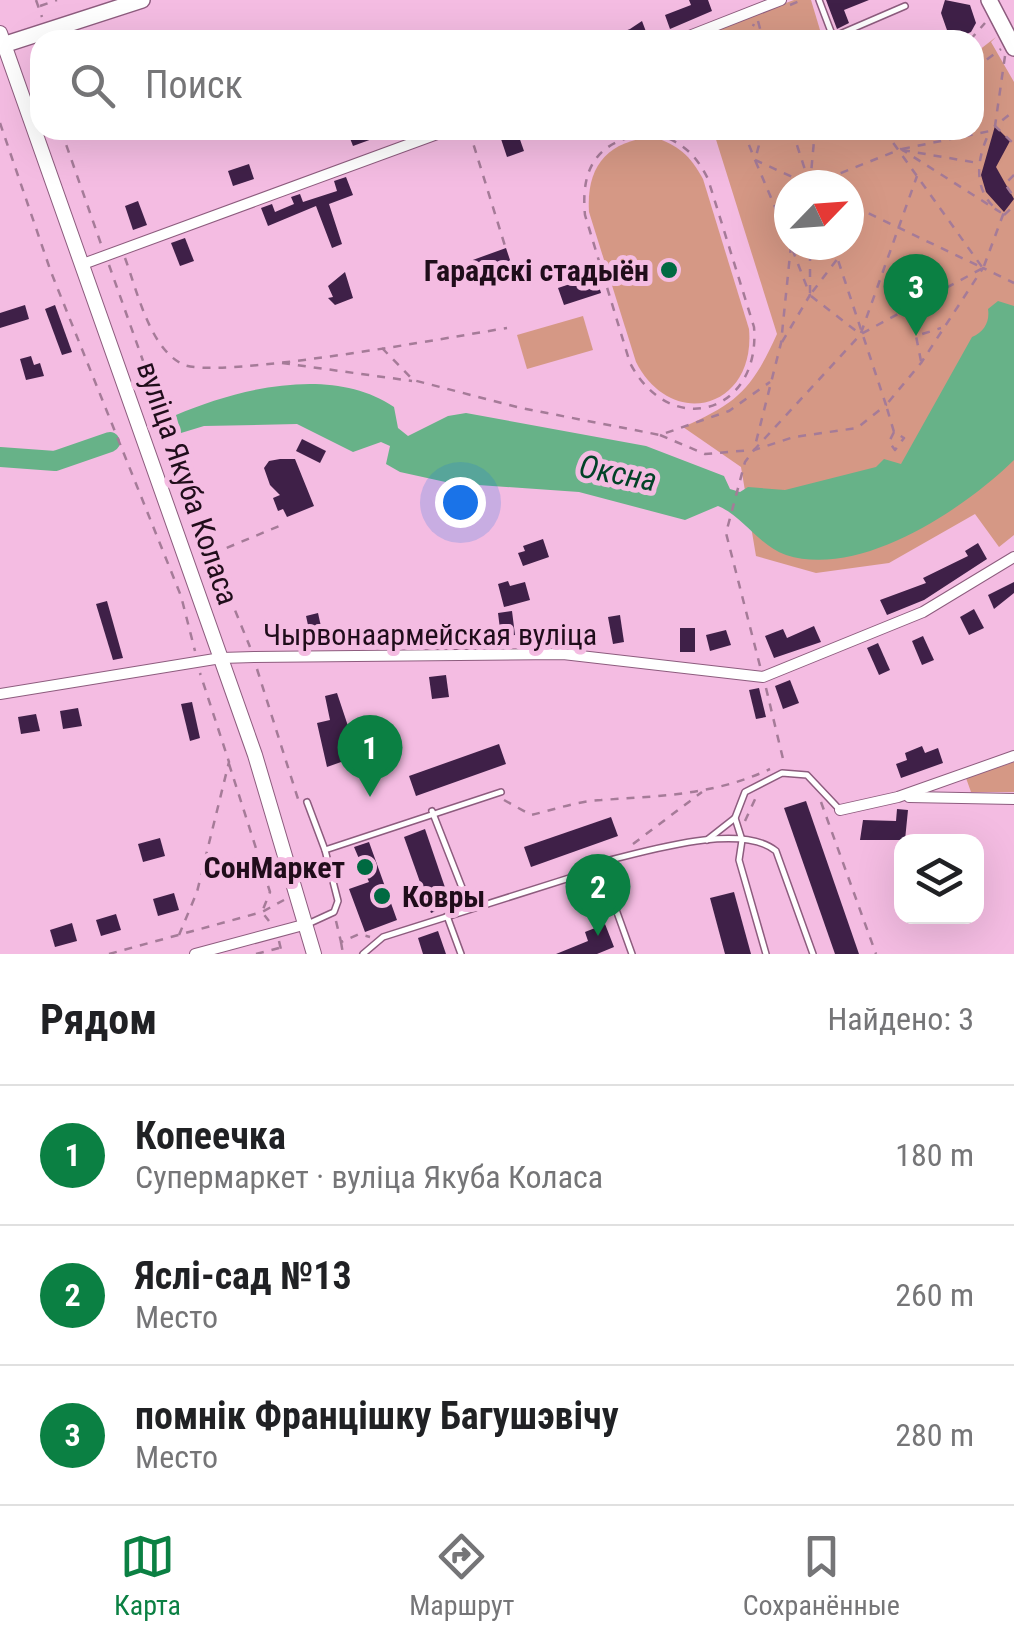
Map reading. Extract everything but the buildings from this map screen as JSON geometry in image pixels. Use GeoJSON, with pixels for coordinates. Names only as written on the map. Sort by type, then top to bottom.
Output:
{"type":"FeatureCollection","features":[{"type":"Feature","properties":{"kind":"main road"},"geometry":{"type":"LineString","coordinates":[[39,30],[142,0]]}},
{"type":"Feature","properties":{"kind":"main road"},"geometry":{"type":"LineString","coordinates":[[985,5],[1014,48]]}},
{"type":"Feature","properties":{"kind":"main road"},"geometry":{"type":"LineString","coordinates":[[1,41],[30,33]]}},
{"type":"Feature","properties":{"kind":"main road","name":"вуліца Якуба Коласа"},"geometry":{"type":"LineString","coordinates":[[1,41],[30,121]]}},
{"type":"Feature","properties":{"kind":"main road","name":"вуліца Якуба Коласа"},"geometry":{"type":"LineString","coordinates":[[37,140],[221,658],[299,893],[314,954]]}},
{"type":"Feature","properties":{"kind":"street"},"geometry":{"type":"LineString","coordinates":[[716,30],[754,20],[781,0]]}},
{"type":"Feature","properties":{"kind":"street"},"geometry":{"type":"LineString","coordinates":[[82,264],[420,140]]}},
{"type":"Feature","properties":{"kind":"street","name":"Чырвонаармейская вуліца"},"geometry":{"type":"LineString","coordinates":[[0,694],[221,658],[563,654],[764,677],[924,612],[1014,557]]}},
{"type":"Feature","properties":{"kind":"street"},"geometry":{"type":"LineString","coordinates":[[840,810],[898,797],[1014,756]]}},
{"type":"Feature","properties":{"kind":"street"},"geometry":{"type":"LineString","coordinates":[[898,797],[1014,799]]}},
{"type":"Feature","properties":{"kind":"street"},"geometry":{"type":"LineString","coordinates":[[199,954],[307,924]]}},
{"type":"Feature","properties":{"kind":"lane"},"geometry":{"type":"LineString","coordinates":[[819,0],[831,30]]}},
{"type":"Feature","properties":{"kind":"lane"},"geometry":{"type":"LineString","coordinates":[[850,30],[905,6]]}},
{"type":"Feature","properties":{"kind":"lane"},"geometry":{"type":"LineString","coordinates":[[705,842],[735,818],[745,792],[782,773],[807,775],[840,810]]}},
{"type":"Feature","properties":{"kind":"lane"},"geometry":{"type":"LineString","coordinates":[[326,850],[432,811],[501,792]]}},
{"type":"Feature","properties":{"kind":"lane"},"geometry":{"type":"LineString","coordinates":[[304,804],[326,850],[338,901],[334,912],[307,924]]}},
{"type":"Feature","properties":{"kind":"lane"},"geometry":{"type":"LineString","coordinates":[[432,811],[470,908]]}},
{"type":"Feature","properties":{"kind":"lane"},"geometry":{"type":"LineString","coordinates":[[735,818],[742,840],[739,860],[766,954]]}},
{"type":"Feature","properties":{"kind":"lane"},"geometry":{"type":"LineString","coordinates":[[363,954],[383,937],[601,868],[606,861],[705,842],[742,840],[761,842],[776,851],[814,954]]}},
{"type":"Feature","properties":{"kind":"lane"},"geometry":{"type":"LineString","coordinates":[[601,868],[632,954]]}},
{"type":"Feature","properties":{"kind":"lane"},"geometry":{"type":"LineString","coordinates":[[447,916],[461,954]]}},
{"type":"Feature","properties":{"kind":"path"},"geometry":{"type":"LineString","coordinates":[[39,6],[58,0]]}},
{"type":"Feature","properties":{"kind":"path"},"geometry":{"type":"LineString","coordinates":[[982,30],[986,21],[985,5]]}},
{"type":"Feature","properties":{"kind":"path"},"geometry":{"type":"LineString","coordinates":[[754,20],[765,20]]}},
{"type":"Feature","properties":{"kind":"path"},"geometry":{"type":"LineString","coordinates":[[750,30],[754,20]]}},
{"type":"Feature","properties":{"kind":"path"},"geometry":{"type":"LineString","coordinates":[[754,20],[758,30]]}},
{"type":"Feature","properties":{"kind":"path"},"geometry":{"type":"LineString","coordinates":[[984,61],[1006,44],[995,126]]}},
{"type":"Feature","properties":{"kind":"path"},"geometry":{"type":"LineString","coordinates":[[901,150],[1000,212],[984,194],[978,163],[990,132],[1014,111]]}},
{"type":"Feature","properties":{"kind":"path"},"geometry":{"type":"LineString","coordinates":[[0,123],[52,272],[182,596],[197,662],[270,892],[262,912]]}},
{"type":"Feature","properties":{"kind":"path"},"geometry":{"type":"LineString","coordinates":[[995,126],[1012,142]]}},
{"type":"Feature","properties":{"kind":"path"},"geometry":{"type":"LineString","coordinates":[[984,133],[990,132]]}},
{"type":"Feature","properties":{"kind":"path"},"geometry":{"type":"LineString","coordinates":[[64,140],[304,804]]}},
{"type":"Feature","properties":{"kind":"path"},"geometry":{"type":"LineString","coordinates":[[472,140],[505,246]]}},
{"type":"Feature","properties":{"kind":"path"},"geometry":{"type":"LineString","coordinates":[[619,140],[606,147],[590,166],[582,190],[584,215],[630,363],[642,385],[661,402],[697,408],[732,396],[748,376],[756,352],[754,327],[708,180],[697,157],[675,140]]}},
{"type":"Feature","properties":{"kind":"path"},"geometry":{"type":"LineString","coordinates":[[747,140],[774,200]]}},
{"type":"Feature","properties":{"kind":"path"},"geometry":{"type":"LineString","coordinates":[[755,160],[761,140]]}},
{"type":"Feature","properties":{"kind":"path"},"geometry":{"type":"LineString","coordinates":[[796,140],[807,170]]}},
{"type":"Feature","properties":{"kind":"path"},"geometry":{"type":"LineString","coordinates":[[810,170],[814,140]]}},
{"type":"Feature","properties":{"kind":"path"},"geometry":{"type":"LineString","coordinates":[[892,140],[983,268]]}},
{"type":"Feature","properties":{"kind":"path"},"geometry":{"type":"LineString","coordinates":[[852,170],[901,150],[950,140]]}},
{"type":"Feature","properties":{"kind":"path"},"geometry":{"type":"LineString","coordinates":[[901,150],[978,163]]}},
{"type":"Feature","properties":{"kind":"path"},"geometry":{"type":"LineString","coordinates":[[755,160],[775,170]]}},
{"type":"Feature","properties":{"kind":"path"},"geometry":{"type":"LineString","coordinates":[[1014,174],[1004,184],[1014,197]]}},
{"type":"Feature","properties":{"kind":"path"},"geometry":{"type":"LineString","coordinates":[[861,334],[918,175]]}},
{"type":"Feature","properties":{"kind":"path"},"geometry":{"type":"LineString","coordinates":[[277,363],[413,380],[503,404],[660,435],[705,454],[754,450],[794,437],[858,428],[886,405],[921,363],[983,268],[1003,214],[1014,206]]}},
{"type":"Feature","properties":{"kind":"path"},"geometry":{"type":"LineString","coordinates":[[864,211],[1014,283]]}},
{"type":"Feature","properties":{"kind":"path"},"geometry":{"type":"LineString","coordinates":[[121,247],[165,351],[184,366],[277,363],[507,328]]}},
{"type":"Feature","properties":{"kind":"path"},"geometry":{"type":"LineString","coordinates":[[782,773],[785,762],[731,561],[727,517],[739,479],[754,450],[772,381],[781,343],[788,260]]}},
{"type":"Feature","properties":{"kind":"path"},"geometry":{"type":"LineString","coordinates":[[797,260],[810,295],[861,334]]}},
{"type":"Feature","properties":{"kind":"path"},"geometry":{"type":"LineString","coordinates":[[810,260],[810,295]]}},
{"type":"Feature","properties":{"kind":"path"},"geometry":{"type":"LineString","coordinates":[[781,343],[836,260]]}},
{"type":"Feature","properties":{"kind":"path"},"geometry":{"type":"LineString","coordinates":[[839,260],[894,432]]}},
{"type":"Feature","properties":{"kind":"path"},"geometry":{"type":"LineString","coordinates":[[754,450],[861,334],[983,268]]}},
{"type":"Feature","properties":{"kind":"path"},"geometry":{"type":"LineString","coordinates":[[921,363],[916,336],[943,328]]}},
{"type":"Feature","properties":{"kind":"path"},"geometry":{"type":"LineString","coordinates":[[381,347],[413,380]]}},
{"type":"Feature","properties":{"kind":"path"},"geometry":{"type":"LineString","coordinates":[[660,435],[729,411],[772,381]]}},
{"type":"Feature","properties":{"kind":"path"},"geometry":{"type":"LineString","coordinates":[[212,554],[284,524]]}},
{"type":"Feature","properties":{"kind":"path"},"geometry":{"type":"LineString","coordinates":[[179,935],[198,892],[229,762]]}},
{"type":"Feature","properties":{"kind":"path"},"geometry":{"type":"LineString","coordinates":[[501,792],[505,803],[531,814],[598,800],[638,800],[730,788],[785,762]]}},
{"type":"Feature","properties":{"kind":"path"},"geometry":{"type":"LineString","coordinates":[[742,840],[746,813],[760,789]]}},
{"type":"Feature","properties":{"kind":"path"},"geometry":{"type":"LineString","coordinates":[[816,789],[876,954]]}},
{"type":"Feature","properties":{"kind":"path"},"geometry":{"type":"LineString","coordinates":[[633,844],[704,791]]}},
{"type":"Feature","properties":{"kind":"path"},"geometry":{"type":"LineString","coordinates":[[109,954],[262,912],[299,893]]}},
{"type":"Feature","properties":{"kind":"path"},"geometry":{"type":"LineString","coordinates":[[334,912],[344,954]]}},
{"type":"Feature","properties":{"kind":"path"},"geometry":{"type":"LineString","coordinates":[[341,942],[360,934],[383,937]]}},
{"type":"Feature","properties":{"kind":"path"},"geometry":{"type":"LineString","coordinates":[[256,954],[280,947]]}},
{"type":"Feature","properties":{"kind":"shaded area"},"geometry":{"type":"Polygon","coordinates":[[[794,0],[811,0],[820,30],[712,30],[794,0]]]}},
{"type":"Feature","properties":{"kind":"shaded area"},"geometry":{"type":"Polygon","coordinates":[[[996,37],[991,42],[1014,82],[1014,535],[999,547],[975,514],[889,563],[816,573],[756,556],[741,467],[683,427],[730,402],[760,368],[777,334],[716,140],[984,140],[984,46],[996,37]]]}},
{"type":"Feature","properties":{"kind":"shaded area","name":"Гарадскі стадыён"},"geometry":{"type":"Polygon","coordinates":[[[660,140],[670,144],[693,163],[703,179],[749,329],[748,356],[739,377],[726,393],[709,401],[689,403],[670,397],[651,384],[636,362],[589,212],[596,170],[603,159],[623,144],[660,140]]]}},
{"type":"Feature","properties":{"kind":"shaded area"},"geometry":{"type":"Polygon","coordinates":[[[583,316],[593,350],[527,369],[517,335],[583,316]]]}},
{"type":"Feature","properties":{"kind":"shaded area"},"geometry":{"type":"Polygon","coordinates":[[[1014,762],[1014,792],[971,792],[966,778],[1014,762]]]}},
{"type":"Feature","properties":{"kind":"water"},"geometry":{"type":"Polygon","coordinates":[[[998,301],[1014,306],[1014,460],[939,518],[909,535],[846,557],[815,560],[786,555],[718,506],[685,520],[579,492],[450,483],[400,472],[386,464],[390,446],[381,442],[353,452],[297,424],[204,426],[181,433],[176,415],[228,396],[286,385],[343,387],[370,394],[394,407],[398,428],[408,436],[448,416],[466,413],[646,446],[724,476],[730,489],[740,492],[748,487],[785,490],[876,467],[884,459],[901,464],[972,337],[985,326],[988,309],[998,301]]]}},
{"type":"Feature","properties":{"kind":"waterway","name":"Оксна"},"geometry":{"type":"LineString","coordinates":[[0,457],[55,461],[110,442]]}},
{"type":"Feature","properties":{"kind":"place","name":"Гарадскі стадыён"},"geometry":{"type":"Point","coordinates":[669,270]}},
{"type":"Feature","properties":{"kind":"place","name":"помнік Францішку Багушэвічу"},"geometry":{"type":"Point","coordinates":[916,336]}},
{"type":"Feature","properties":{"kind":"place","name":"Копеечка"},"geometry":{"type":"Point","coordinates":[370,797]}},
{"type":"Feature","properties":{"kind":"place","name":"СонМаркет"},"geometry":{"type":"Point","coordinates":[365,867]}},
{"type":"Feature","properties":{"kind":"place","name":"Ковры"},"geometry":{"type":"Point","coordinates":[382,896]}},
{"type":"Feature","properties":{"kind":"place","name":"Яслі-сад №13"},"geometry":{"type":"Point","coordinates":[598,936]}}]}
